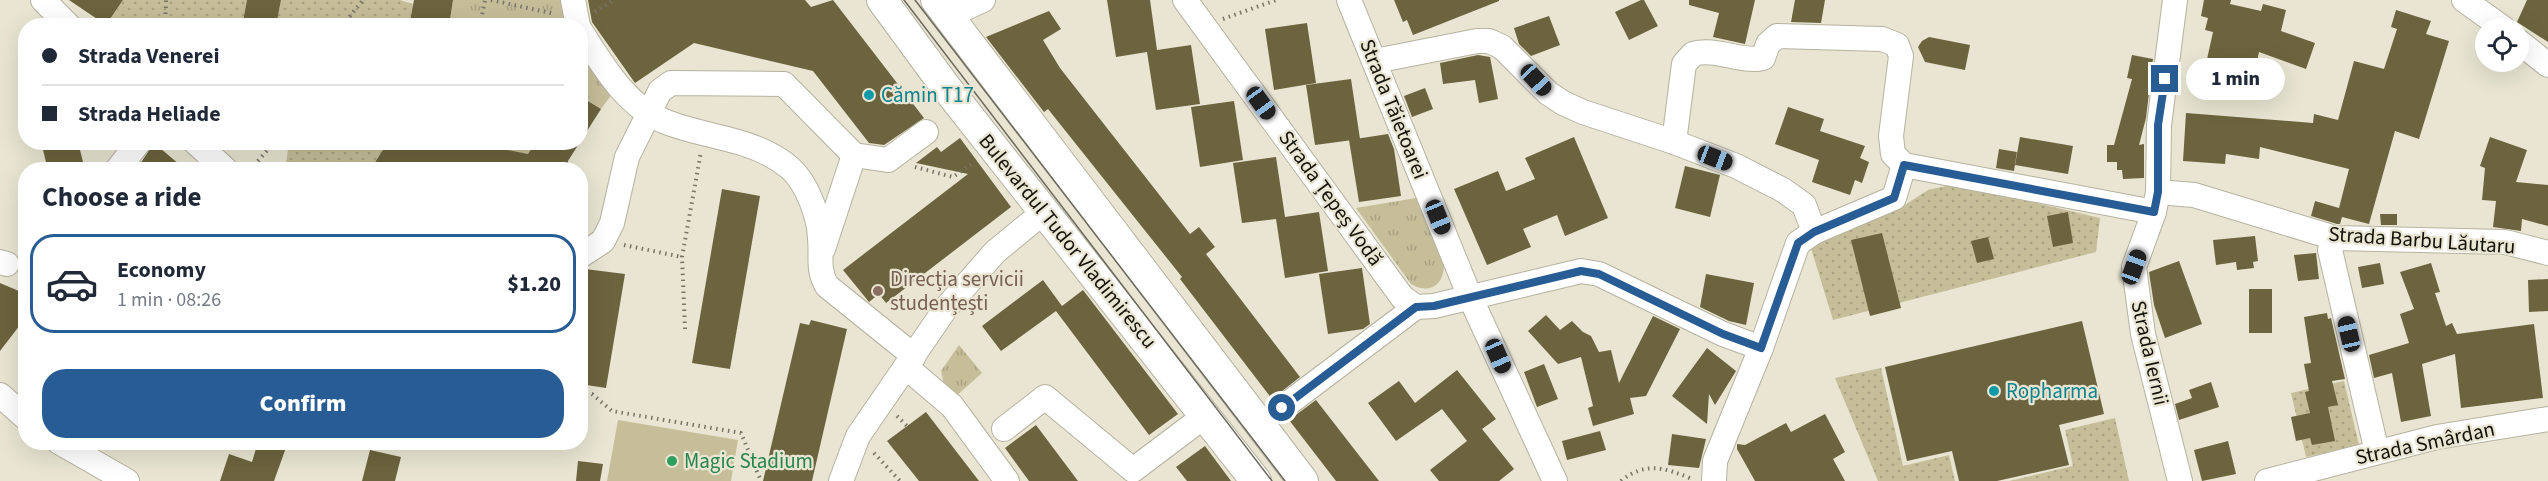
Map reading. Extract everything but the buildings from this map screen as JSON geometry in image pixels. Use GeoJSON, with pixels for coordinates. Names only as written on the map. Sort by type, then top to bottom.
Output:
{"type":"FeatureCollection","features":[{"type":"Feature","properties":{"kind":"main road","name":"Bulevardul Tudor Vladimirescu"},"geometry":{"type":"LineString","coordinates":[[882,0],[945,86],[1256,481]]}},
{"type":"Feature","properties":{"kind":"main road","name":"Bulevardul Tudor Vladimirescu"},"geometry":{"type":"LineString","coordinates":[[942,8],[1304,481]]}},
{"type":"Feature","properties":{"kind":"street"},"geometry":{"type":"LineString","coordinates":[[43,0],[61,18]]}},
{"type":"Feature","properties":{"kind":"street"},"geometry":{"type":"LineString","coordinates":[[942,8],[983,0]]}},
{"type":"Feature","properties":{"kind":"street","name":"Strada Țepeș Vodă"},"geometry":{"type":"LineString","coordinates":[[1185,0],[1402,297],[1416,307]]}},
{"type":"Feature","properties":{"kind":"street","name":"Strada Tăietoarei"},"geometry":{"type":"LineString","coordinates":[[1349,0],[1470,297],[1555,481]]}},
{"type":"Feature","properties":{"kind":"street","name":"Strada Iernii"},"geometry":{"type":"LineString","coordinates":[[2175,0],[2158,125],[2156,202],[2134,267],[2137,302],[2180,481]]}},
{"type":"Feature","properties":{"kind":"street"},"geometry":{"type":"LineString","coordinates":[[2463,0],[2497,15]]}},
{"type":"Feature","properties":{"kind":"street"},"geometry":{"type":"LineString","coordinates":[[588,36],[619,88],[649,112],[665,122],[760,149],[790,168],[803,184],[812,204],[820,237],[819,273],[827,286],[910,362],[952,406],[1007,481]]}},
{"type":"Feature","properties":{"kind":"street"},"geometry":{"type":"LineString","coordinates":[[1674,142],[1684,64],[1694,54],[1708,52],[1752,61],[1763,58],[1768,44],[1777,36],[1882,39],[1897,45],[1901,56],[1891,136],[1893,154],[1904,165],[1894,198],[1814,232],[1798,243],[1761,348],[1715,461],[1714,481]]}},
{"type":"Feature","properties":{"kind":"street"},"geometry":{"type":"LineString","coordinates":[[1375,61],[1477,41],[1493,42],[1507,50],[1548,93],[1563,103],[1582,112],[1674,142],[1736,166],[1783,190],[1804,205],[1814,232]]}},
{"type":"Feature","properties":{"kind":"street"},"geometry":{"type":"LineString","coordinates":[[2529,50],[2548,65]]}},
{"type":"Feature","properties":{"kind":"street"},"geometry":{"type":"LineString","coordinates":[[588,251],[603,241],[612,222],[627,157],[660,91],[671,83],[784,84],[854,154],[888,160],[926,132]]}},
{"type":"Feature","properties":{"kind":"street"},"geometry":{"type":"LineString","coordinates":[[123,162],[133,150]]}},
{"type":"Feature","properties":{"kind":"street"},"geometry":{"type":"LineString","coordinates":[[204,150],[217,162]]}},
{"type":"Feature","properties":{"kind":"street"},"geometry":{"type":"LineString","coordinates":[[819,260],[854,154]]}},
{"type":"Feature","properties":{"kind":"street","name":"Strada Barbu Lăutaru"},"geometry":{"type":"LineString","coordinates":[[1904,165],[2156,202],[2194,195],[2335,238],[2505,242],[2548,253]]}},
{"type":"Feature","properties":{"kind":"street"},"geometry":{"type":"LineString","coordinates":[[841,481],[858,436],[969,279],[995,252],[1045,211]]}},
{"type":"Feature","properties":{"kind":"street"},"geometry":{"type":"LineString","coordinates":[[2335,238],[2330,250],[2377,452]]}},
{"type":"Feature","properties":{"kind":"street"},"geometry":{"type":"LineString","coordinates":[[1282,408],[1416,307],[1434,306],[1571,273],[1599,274],[1723,334],[1761,348]]}},
{"type":"Feature","properties":{"kind":"street"},"geometry":{"type":"LineString","coordinates":[[0,395],[18,411]]}},
{"type":"Feature","properties":{"kind":"street"},"geometry":{"type":"LineString","coordinates":[[1004,429],[1046,397],[1137,476],[1206,415]]}},
{"type":"Feature","properties":{"kind":"street","name":"Strada Smârdan"},"geometry":{"type":"LineString","coordinates":[[2267,481],[2437,437],[2548,419]]}},
{"type":"Feature","properties":{"kind":"street"},"geometry":{"type":"LineString","coordinates":[[72,450],[127,481]]}},
{"type":"Feature","properties":{"kind":"path"},"geometry":{"type":"LineString","coordinates":[[165,18],[166,0]]}},
{"type":"Feature","properties":{"kind":"path"},"geometry":{"type":"LineString","coordinates":[[348,18],[363,0]]}},
{"type":"Feature","properties":{"kind":"path"},"geometry":{"type":"LineString","coordinates":[[482,18],[485,0]]}},
{"type":"Feature","properties":{"kind":"path"},"geometry":{"type":"LineString","coordinates":[[491,0],[577,17],[614,0]]}},
{"type":"Feature","properties":{"kind":"path"},"geometry":{"type":"LineString","coordinates":[[1205,25],[1276,0]]}},
{"type":"Feature","properties":{"kind":"path"},"geometry":{"type":"LineString","coordinates":[[685,329],[682,257],[704,132]]}},
{"type":"Feature","properties":{"kind":"path"},"geometry":{"type":"LineString","coordinates":[[257,162],[267,150]]}},
{"type":"Feature","properties":{"kind":"path"},"geometry":{"type":"LineString","coordinates":[[888,160],[953,177],[983,156]]}},
{"type":"Feature","properties":{"kind":"path"},"geometry":{"type":"LineString","coordinates":[[603,241],[682,257]]}},
{"type":"Feature","properties":{"kind":"path"},"geometry":{"type":"LineString","coordinates":[[588,393],[592,394],[612,411],[741,433],[761,481]]}},
{"type":"Feature","properties":{"kind":"path"},"geometry":{"type":"LineString","coordinates":[[858,436],[900,481]]}},
{"type":"Feature","properties":{"kind":"path"},"geometry":{"type":"LineString","coordinates":[[1621,481],[1638,470],[1660,467],[1698,481]]}},
{"type":"Feature","properties":{"kind":"green space"},"geometry":{"type":"Polygon","coordinates":[[[123,0],[247,0],[243,18],[111,18],[123,0]]]}},
{"type":"Feature","properties":{"kind":"green space"},"geometry":{"type":"Polygon","coordinates":[[[281,0],[400,0],[413,4],[410,18],[278,18],[281,0]]]}},
{"type":"Feature","properties":{"kind":"green space"},"geometry":{"type":"Polygon","coordinates":[[[453,0],[565,0],[568,18],[450,18],[453,0]]]}},
{"type":"Feature","properties":{"kind":"green space"},"geometry":{"type":"Polygon","coordinates":[[[588,60],[613,93],[601,109],[588,101],[588,60]]]}},
{"type":"Feature","properties":{"kind":"green space"},"geometry":{"type":"Polygon","coordinates":[[[288,150],[383,150],[375,162],[286,162],[288,150]]]}},
{"type":"Feature","properties":{"kind":"green space"},"geometry":{"type":"Polygon","coordinates":[[[506,150],[531,150],[528,154],[506,150]]]}},
{"type":"Feature","properties":{"kind":"green space"},"geometry":{"type":"Polygon","coordinates":[[[1955,184],[2100,218],[2096,252],[1833,320],[1810,245],[1900,208],[1928,190],[1955,184]]]}},
{"type":"Feature","properties":{"kind":"green space"},"geometry":{"type":"Polygon","coordinates":[[[1416,198],[1444,264],[1442,278],[1430,288],[1411,284],[1356,208],[1416,198]]]}},
{"type":"Feature","properties":{"kind":"green space"},"geometry":{"type":"Polygon","coordinates":[[[959,345],[982,373],[954,398],[944,386],[941,371],[959,345]]]}},
{"type":"Feature","properties":{"kind":"green space"},"geometry":{"type":"Polygon","coordinates":[[[1881,368],[1903,466],[1949,455],[1955,481],[1878,481],[1835,378],[1881,368]]]}},
{"type":"Feature","properties":{"kind":"green space"},"geometry":{"type":"Polygon","coordinates":[[[2344,381],[2359,445],[2306,457],[2291,393],[2344,381]]]}},
{"type":"Feature","properties":{"kind":"green space"},"geometry":{"type":"Polygon","coordinates":[[[2115,418],[2129,481],[2009,481],[2073,466],[2065,430],[2115,418]]]}},
{"type":"Feature","properties":{"kind":"green space","name":"Magic Stadium"},"geometry":{"type":"Polygon","coordinates":[[[618,420],[738,440],[731,481],[607,481],[618,420]]]}},
{"type":"Feature","properties":{"kind":"tram line"},"geometry":{"type":"LineString","coordinates":[[904,0],[1272,481]]}},
{"type":"Feature","properties":{"kind":"tram line"},"geometry":{"type":"LineString","coordinates":[[915,0],[1285,481]]}},
{"type":"Feature","properties":{"kind":"place","name":"Cămin T17"},"geometry":{"type":"Point","coordinates":[869,95]}},
{"type":"Feature","properties":{"kind":"place","name":"Direcția servicii studențești"},"geometry":{"type":"Point","coordinates":[878,291]}},
{"type":"Feature","properties":{"kind":"place","name":"Ropharma"},"geometry":{"type":"Point","coordinates":[1994,391]}},
{"type":"Feature","properties":{"kind":"place","name":"Magic Stadium"},"geometry":{"type":"Point","coordinates":[672,461]}},
{"type":"Feature","properties":{"kind":"route"},"geometry":{"type":"LineString","coordinates":[[1282,408],[1416,307],[1434,306],[1581,271],[1599,274],[1723,334],[1761,348],[1798,243],[1814,232],[1894,198],[1904,165],[2154,212],[2158,192],[2158,125],[2165,79]]}}]}
